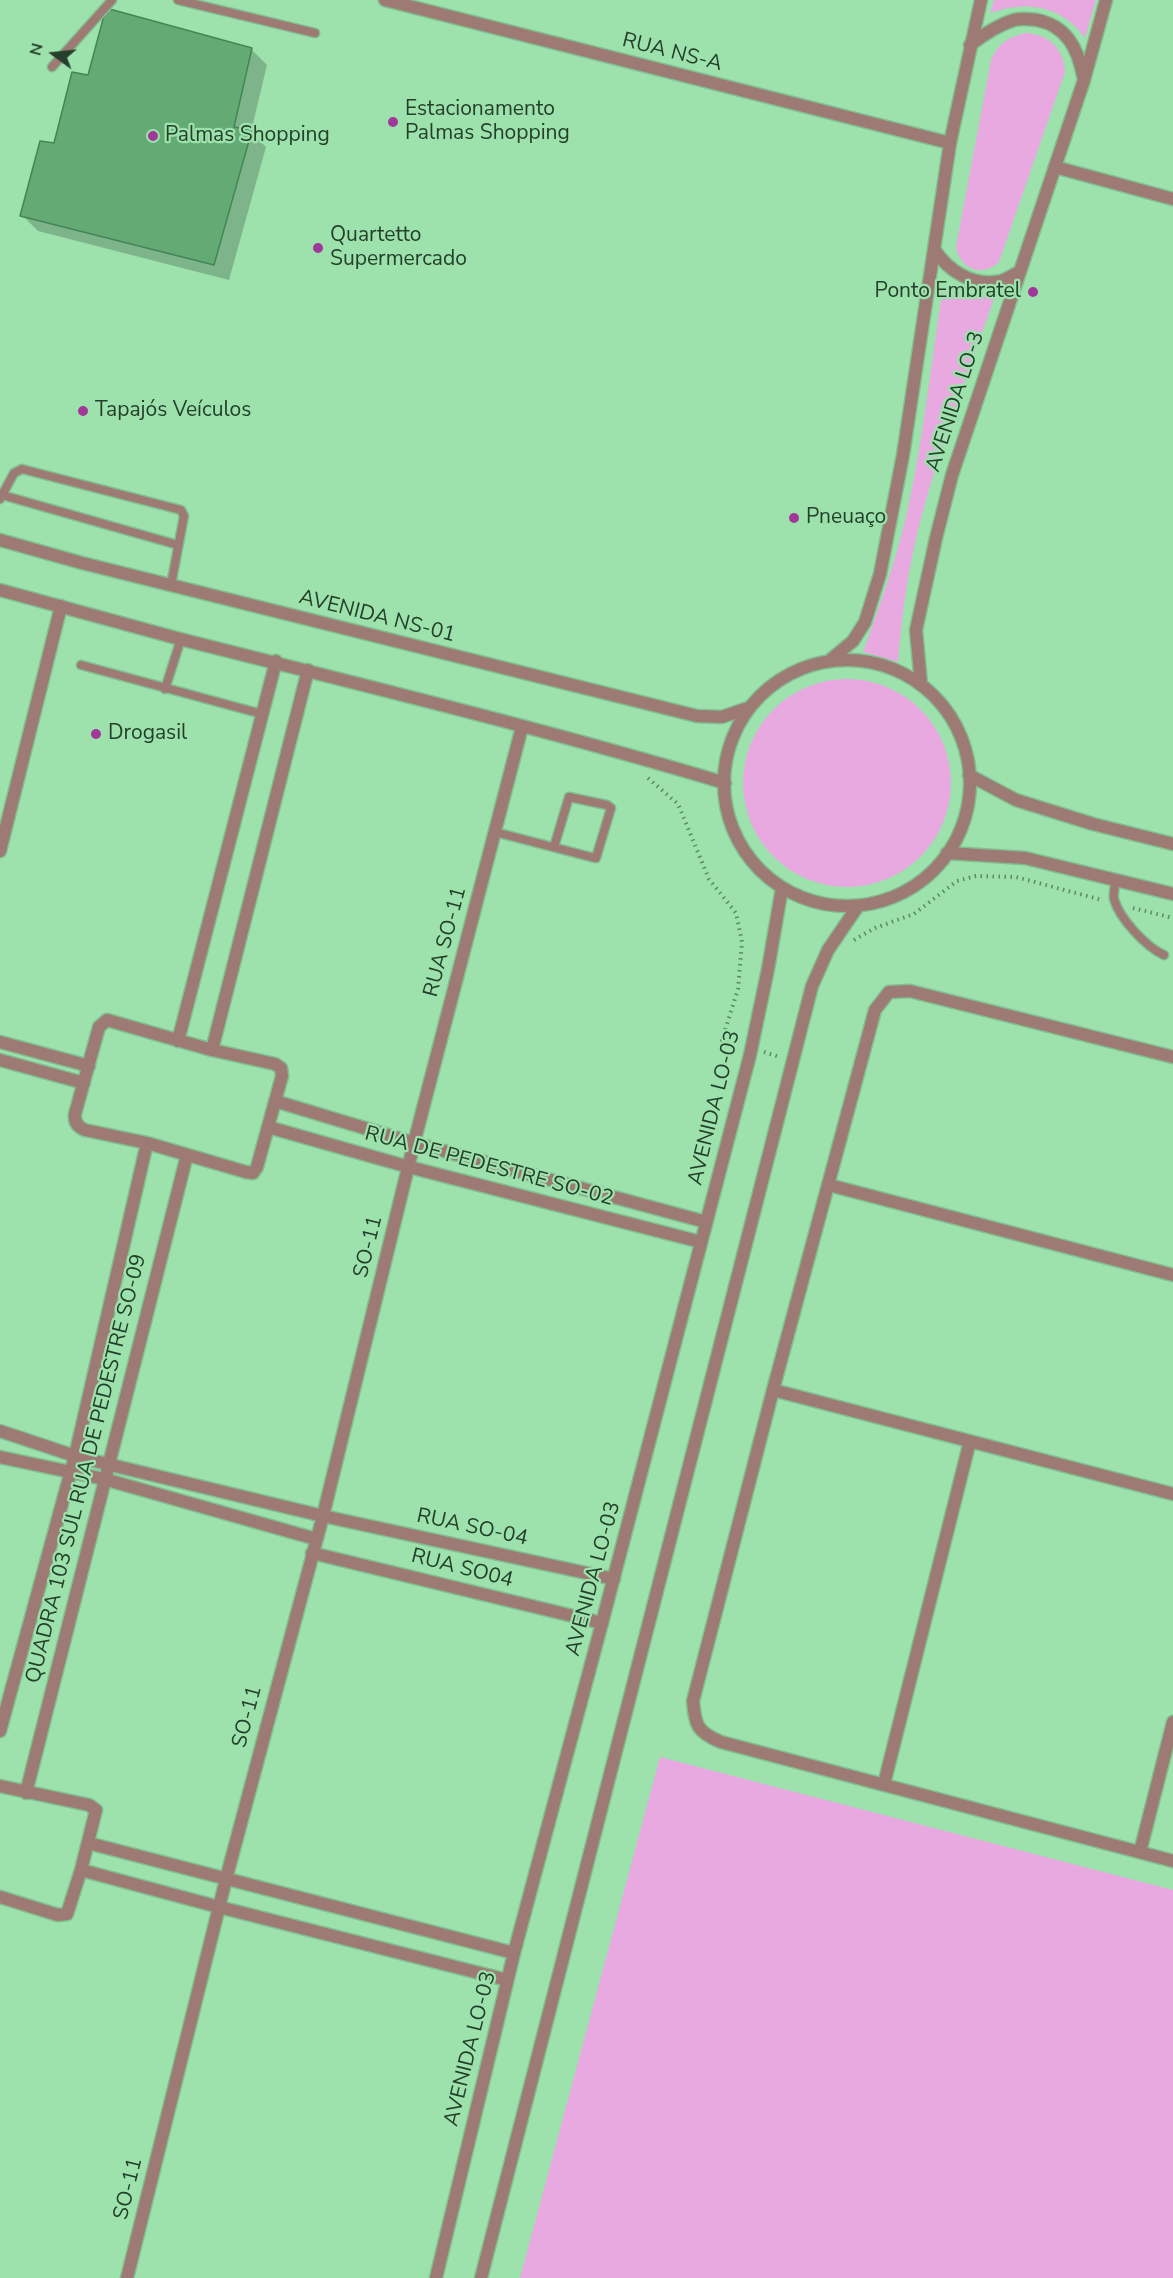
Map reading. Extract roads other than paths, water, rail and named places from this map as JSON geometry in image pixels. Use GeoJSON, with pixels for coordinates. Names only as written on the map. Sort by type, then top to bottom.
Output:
{"type":"FeatureCollection","features":[{"type":"Feature","properties":{"kind":"street","name":"RUA NS-A"},"geometry":{"type":"LineString","coordinates":[[385,0],[950,143]]}},
{"type":"Feature","properties":{"kind":"street","name":"AVENIDA LO-3"},"geometry":{"type":"LineString","coordinates":[[830,661],[853,640],[865,622],[880,574],[903,455],[950,143],[981,0]]}},
{"type":"Feature","properties":{"kind":"street","name":"AVENIDA LO-3"},"geometry":{"type":"LineString","coordinates":[[921,684],[916,630],[952,475],[1084,80],[1106,0]]}},
{"type":"Feature","properties":{"kind":"street"},"geometry":{"type":"LineString","coordinates":[[970,45],[998,27],[1016,19],[1046,22],[1071,39],[1080,56],[1084,80]]}},
{"type":"Feature","properties":{"kind":"street"},"geometry":{"type":"LineString","coordinates":[[1055,167],[1173,199]]}},
{"type":"Feature","properties":{"kind":"street"},"geometry":{"type":"LineString","coordinates":[[934,249],[949,267],[962,276],[982,282],[1001,281],[1018,272]]}},
{"type":"Feature","properties":{"kind":"street","name":"AVENIDA NS-01"},"geometry":{"type":"LineString","coordinates":[[0,540],[697,716],[711,718],[730,716],[745,709]]}},
{"type":"Feature","properties":{"kind":"street"},"geometry":{"type":"LineString","coordinates":[[0,590],[181,639],[276,661],[725,783]]}},
{"type":"Feature","properties":{"kind":"street"},"geometry":{"type":"LineString","coordinates":[[0,851],[61,606]]}},
{"type":"Feature","properties":{"kind":"street"},"geometry":{"type":"LineString","coordinates":[[862,660],[893,668],[921,684],[949,713],[966,749],[970,788],[962,828],[947,853],[913,888],[876,904],[836,907],[798,898],[764,876],[740,845],[726,807],[725,767],[736,729],[745,709],[792,673],[830,661],[862,660]]}},
{"type":"Feature","properties":{"kind":"street"},"geometry":{"type":"LineString","coordinates":[[178,1041],[276,661]]}},
{"type":"Feature","properties":{"kind":"street"},"geometry":{"type":"LineString","coordinates":[[212,1050],[308,670]]}},
{"type":"Feature","properties":{"kind":"street","name":"RUA SO-11"},"geometry":{"type":"LineString","coordinates":[[409,1167],[522,727]]}},
{"type":"Feature","properties":{"kind":"street"},"geometry":{"type":"LineString","coordinates":[[969,775],[1016,800],[1093,824],[1173,844]]}},
{"type":"Feature","properties":{"kind":"street"},"geometry":{"type":"LineString","coordinates":[[947,853],[1025,858],[1173,894]]}},
{"type":"Feature","properties":{"kind":"street","name":"AVENIDA LO-03"},"geometry":{"type":"LineString","coordinates":[[436,2278],[507,1980],[752,1048],[782,888]]}},
{"type":"Feature","properties":{"kind":"street"},"geometry":{"type":"LineString","coordinates":[[481,2278],[812,986],[828,950],[858,906]]}},
{"type":"Feature","properties":{"kind":"street"},"geometry":{"type":"LineString","coordinates":[[1173,1057],[910,991],[890,992],[875,1010],[773,1390],[693,1701],[695,1724],[704,1733],[721,1742],[1173,1860]]}},
{"type":"Feature","properties":{"kind":"street"},"geometry":{"type":"LineString","coordinates":[[104,1021],[212,1050],[275,1064],[281,1068],[282,1076],[253,1173],[147,1143],[85,1130],[78,1126],[75,1117],[99,1027],[104,1021]]}},
{"type":"Feature","properties":{"kind":"street"},"geometry":{"type":"LineString","coordinates":[[0,1042],[89,1066]]}},
{"type":"Feature","properties":{"kind":"street"},"geometry":{"type":"LineString","coordinates":[[0,1060],[84,1083]]}},
{"type":"Feature","properties":{"kind":"street","name":"RUA DE PEDESTRE SO-02"},"geometry":{"type":"LineString","coordinates":[[275,1101],[414,1143],[706,1222]]}},
{"type":"Feature","properties":{"kind":"street","name":"RUA DE PEDESTRE SO-02"},"geometry":{"type":"LineString","coordinates":[[268,1127],[409,1167],[701,1242]]}},
{"type":"Feature","properties":{"kind":"street","name":"QUADRA 103 SUL RUA DE PEDESTRE SO-09"},"geometry":{"type":"LineString","coordinates":[[0,1731],[75,1456],[147,1143]]}},
{"type":"Feature","properties":{"kind":"street","name":"QUADRA 103 SUL RUA DE PEDESTRE SO-09"},"geometry":{"type":"LineString","coordinates":[[26,1793],[107,1464],[187,1155]]}},
{"type":"Feature","properties":{"kind":"street","name":"SO-11"},"geometry":{"type":"LineString","coordinates":[[127,2278],[226,1879],[323,1516],[409,1167]]}},
{"type":"Feature","properties":{"kind":"street"},"geometry":{"type":"LineString","coordinates":[[829,1185],[1173,1275]]}},
{"type":"Feature","properties":{"kind":"street"},"geometry":{"type":"LineString","coordinates":[[773,1390],[1173,1494]]}},
{"type":"Feature","properties":{"kind":"street","name":"RUA SO-04"},"geometry":{"type":"LineString","coordinates":[[0,1431],[107,1464],[323,1516],[614,1579]]}},
{"type":"Feature","properties":{"kind":"street"},"geometry":{"type":"LineString","coordinates":[[884,1784],[970,1441]]}},
{"type":"Feature","properties":{"kind":"street"},"geometry":{"type":"LineString","coordinates":[[0,1457],[104,1479],[316,1539]]}},
{"type":"Feature","properties":{"kind":"street","name":"RUA SO04"},"geometry":{"type":"LineString","coordinates":[[312,1552],[602,1623]]}},
{"type":"Feature","properties":{"kind":"street"},"geometry":{"type":"LineString","coordinates":[[1140,1852],[1173,1722]]}},
{"type":"Feature","properties":{"kind":"street"},"geometry":{"type":"LineString","coordinates":[[0,1786],[93,1807],[96,1810],[81,1870],[65,1916],[1,1900]]}},
{"type":"Feature","properties":{"kind":"street"},"geometry":{"type":"LineString","coordinates":[[88,1843],[514,1953]]}},
{"type":"Feature","properties":{"kind":"street"},"geometry":{"type":"LineString","coordinates":[[81,1870],[507,1980]]}},
{"type":"Feature","properties":{"kind":"lane"},"geometry":{"type":"LineString","coordinates":[[52,67],[112,0]]}},
{"type":"Feature","properties":{"kind":"lane"},"geometry":{"type":"LineString","coordinates":[[178,0],[315,33]]}},
{"type":"Feature","properties":{"kind":"lane"},"geometry":{"type":"LineString","coordinates":[[171,585],[184,516],[181,510],[22,469],[14,473],[1,497],[178,545]]}},
{"type":"Feature","properties":{"kind":"lane"},"geometry":{"type":"LineString","coordinates":[[165,689],[181,639]]}},
{"type":"Feature","properties":{"kind":"lane"},"geometry":{"type":"LineString","coordinates":[[81,665],[262,714]]}},
{"type":"Feature","properties":{"kind":"lane"},"geometry":{"type":"LineString","coordinates":[[495,832],[596,858],[611,808],[572,796],[567,798],[554,847]]}},
{"type":"Feature","properties":{"kind":"lane"},"geometry":{"type":"LineString","coordinates":[[1116,880],[1114,890],[1116,904],[1124,918],[1145,943],[1164,955]]}},
{"type":"Feature","properties":{"kind":"place","name":"Estacionamento Palmas Shopping"},"geometry":{"type":"Point","coordinates":[393,122]}},
{"type":"Feature","properties":{"kind":"place","name":"Palmas Shopping"},"geometry":{"type":"Point","coordinates":[153,136]}},
{"type":"Feature","properties":{"kind":"place","name":"Quartetto Supermercado"},"geometry":{"type":"Point","coordinates":[318,248]}},
{"type":"Feature","properties":{"kind":"place","name":"Ponto Embratel"},"geometry":{"type":"Point","coordinates":[1033,292]}},
{"type":"Feature","properties":{"kind":"place","name":"Tapajós Veículos"},"geometry":{"type":"Point","coordinates":[83,411]}},
{"type":"Feature","properties":{"kind":"place","name":"Pneuaço"},"geometry":{"type":"Point","coordinates":[794,518]}},
{"type":"Feature","properties":{"kind":"place","name":"Drogasil"},"geometry":{"type":"Point","coordinates":[96,734]}}]}
